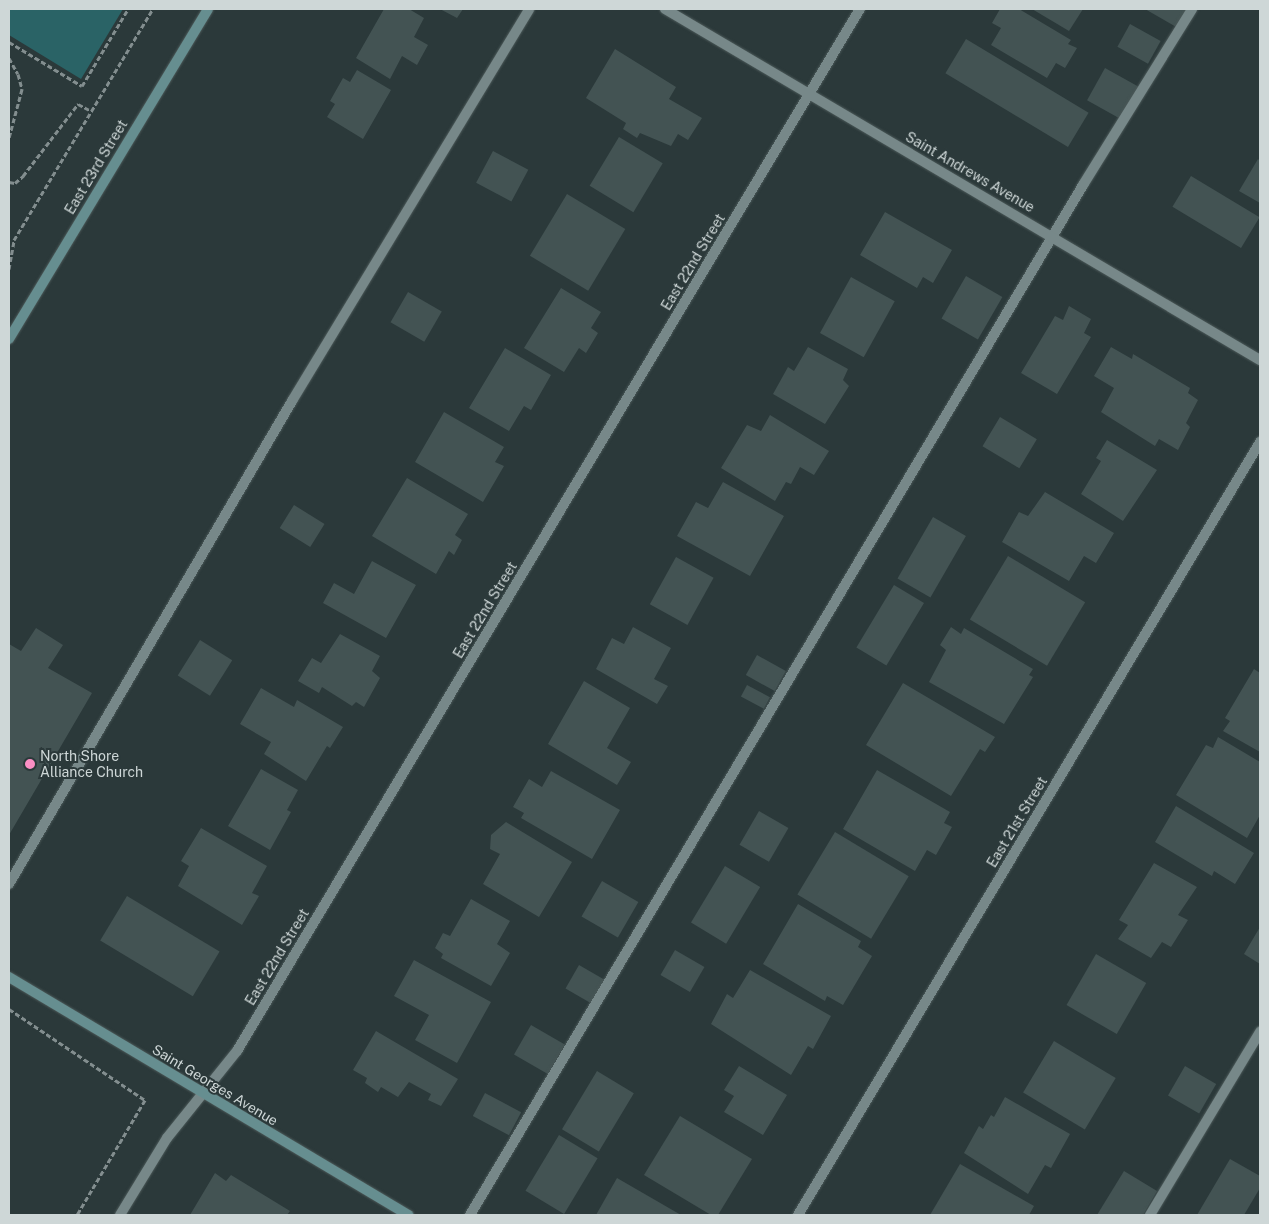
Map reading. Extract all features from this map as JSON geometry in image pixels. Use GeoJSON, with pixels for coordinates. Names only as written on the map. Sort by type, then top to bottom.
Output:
{"type":"FeatureCollection","features":[{"type":"Feature","properties":{"kind":"street","name":"East 23rd Street"},"geometry":{"type":"LineString","coordinates":[[9,339],[208,9]]}},
{"type":"Feature","properties":{"kind":"street"},"geometry":{"type":"LineString","coordinates":[[9,884],[287,410],[529,9]]}},
{"type":"Feature","properties":{"kind":"street","name":"Saint Andrews Avenue"},"geometry":{"type":"LineString","coordinates":[[665,9],[1260,360]]}},
{"type":"Feature","properties":{"kind":"street","name":"East 22nd Street"},"geometry":{"type":"LineString","coordinates":[[120,1215],[167,1138],[204,1094],[242,1042],[860,9]]}},
{"type":"Feature","properties":{"kind":"street"},"geometry":{"type":"LineString","coordinates":[[470,1215],[1053,237],[1192,9]]}},
{"type":"Feature","properties":{"kind":"street","name":"East 21st Street"},"geometry":{"type":"LineString","coordinates":[[798,1215],[1260,442]]}},
{"type":"Feature","properties":{"kind":"street","name":"Saint Georges Avenue"},"geometry":{"type":"LineString","coordinates":[[9,977],[408,1215]]}},
{"type":"Feature","properties":{"kind":"street"},"geometry":{"type":"LineString","coordinates":[[1150,1215],[1260,1032]]}},
{"type":"Feature","properties":{"kind":"path"},"geometry":{"type":"LineString","coordinates":[[9,42],[82,86],[128,9]]}},
{"type":"Feature","properties":{"kind":"path"},"geometry":{"type":"LineString","coordinates":[[9,269],[14,240],[153,9]]}},
{"type":"Feature","properties":{"kind":"path"},"geometry":{"type":"LineString","coordinates":[[9,58],[18,74],[22,89],[9,138]]}},
{"type":"Feature","properties":{"kind":"path"},"geometry":{"type":"LineString","coordinates":[[9,182],[15,183],[24,176],[78,104],[91,112]]}},
{"type":"Feature","properties":{"kind":"path"},"geometry":{"type":"LineString","coordinates":[[9,1009],[144,1100],[77,1215]]}},
{"type":"Feature","properties":{"kind":"shaded area"},"geometry":{"type":"Polygon","coordinates":[[[9,9],[123,9],[81,79],[9,35],[9,9]]]}},
{"type":"Feature","properties":{"kind":"building"},"geometry":{"type":"Polygon","coordinates":[[[384,9],[409,9],[424,18],[414,37],[428,45],[417,65],[402,56],[390,79],[356,58],[384,9]]]}},
{"type":"Feature","properties":{"kind":"building"},"geometry":{"type":"Polygon","coordinates":[[[440,9],[463,9],[457,18],[440,9]]]}},
{"type":"Feature","properties":{"kind":"building"},"geometry":{"type":"Polygon","coordinates":[[[1000,9],[1019,9],[1071,40],[1068,44],[1077,48],[1065,68],[1056,63],[1047,78],[991,45],[1001,28],[992,23],[1000,9]]]}},
{"type":"Feature","properties":{"kind":"building"},"geometry":{"type":"Polygon","coordinates":[[[1032,9],[1083,9],[1069,31],[1032,9]]]}},
{"type":"Feature","properties":{"kind":"building"},"geometry":{"type":"Polygon","coordinates":[[[1145,9],[1189,9],[1178,28],[1145,9]]]}},
{"type":"Feature","properties":{"kind":"building"},"geometry":{"type":"Polygon","coordinates":[[[1130,24],[1161,41],[1148,64],[1117,47],[1130,24]]]}},
{"type":"Feature","properties":{"kind":"building"},"geometry":{"type":"Polygon","coordinates":[[[966,39],[1089,113],[1068,147],[945,73],[966,39]]]}},
{"type":"Feature","properties":{"kind":"building"},"geometry":{"type":"Polygon","coordinates":[[[615,49],[676,87],[669,99],[702,118],[688,140],[678,134],[671,146],[640,133],[637,138],[623,129],[626,123],[586,98],[615,49]]]}},
{"type":"Feature","properties":{"kind":"building"},"geometry":{"type":"Polygon","coordinates":[[[1105,68],[1141,88],[1123,120],[1087,100],[1105,68]]]}},
{"type":"Feature","properties":{"kind":"building"},"geometry":{"type":"Polygon","coordinates":[[[357,70],[391,90],[363,139],[327,117],[335,104],[330,101],[343,78],[350,82],[357,70]]]}},
{"type":"Feature","properties":{"kind":"building"},"geometry":{"type":"Polygon","coordinates":[[[619,137],[663,163],[633,212],[590,186],[619,137]]]}},
{"type":"Feature","properties":{"kind":"building"},"geometry":{"type":"Polygon","coordinates":[[[493,151],[528,170],[511,202],[476,183],[493,151]]]}},
{"type":"Feature","properties":{"kind":"building"},"geometry":{"type":"Polygon","coordinates":[[[1258,159],[1260,161],[1260,203],[1239,191],[1258,159]]]}},
{"type":"Feature","properties":{"kind":"building"},"geometry":{"type":"Polygon","coordinates":[[[1191,176],[1260,217],[1241,248],[1172,207],[1191,176]]]}},
{"type":"Feature","properties":{"kind":"building"},"geometry":{"type":"Polygon","coordinates":[[[567,194],[625,229],[588,291],[530,256],[567,194]]]}},
{"type":"Feature","properties":{"kind":"building"},"geometry":{"type":"Polygon","coordinates":[[[885,212],[952,250],[933,283],[923,277],[917,288],[860,255],[885,212]]]}},
{"type":"Feature","properties":{"kind":"building"},"geometry":{"type":"Polygon","coordinates":[[[966,276],[1002,297],[978,339],[942,318],[966,276]]]}},
{"type":"Feature","properties":{"kind":"building"},"geometry":{"type":"Polygon","coordinates":[[[851,277],[895,301],[864,357],[820,333],[851,277]]]}},
{"type":"Feature","properties":{"kind":"building"},"geometry":{"type":"Polygon","coordinates":[[[561,288],[601,312],[591,328],[598,333],[586,353],[579,348],[564,372],[524,348],[561,288]]]}},
{"type":"Feature","properties":{"kind":"building"},"geometry":{"type":"Polygon","coordinates":[[[408,292],[442,312],[424,342],[390,322],[408,292]]]}},
{"type":"Feature","properties":{"kind":"building"},"geometry":{"type":"Polygon","coordinates":[[[1069,306],[1091,319],[1084,333],[1091,337],[1057,394],[1021,373],[1055,316],[1063,320],[1069,306]]]}},
{"type":"Feature","properties":{"kind":"building"},"geometry":{"type":"Polygon","coordinates":[[[808,347],[848,369],[843,380],[849,386],[825,424],[773,394],[788,367],[794,371],[808,347]]]}},
{"type":"Feature","properties":{"kind":"building"},"geometry":{"type":"Polygon","coordinates":[[[1111,347],[1132,359],[1133,354],[1190,388],[1188,393],[1198,400],[1186,423],[1190,427],[1178,450],[1159,439],[1155,446],[1101,412],[1114,388],[1094,376],[1111,347]]]}},
{"type":"Feature","properties":{"kind":"building"},"geometry":{"type":"Polygon","coordinates":[[[505,348],[551,375],[531,410],[524,406],[509,431],[469,408],[505,348]]]}},
{"type":"Feature","properties":{"kind":"building"},"geometry":{"type":"Polygon","coordinates":[[[444,412],[504,447],[495,462],[504,466],[483,502],[415,462],[444,412]]]}},
{"type":"Feature","properties":{"kind":"building"},"geometry":{"type":"Polygon","coordinates":[[[770,415],[829,451],[814,475],[800,467],[791,484],[786,482],[775,501],[721,468],[747,425],[761,431],[770,415]]]}},
{"type":"Feature","properties":{"kind":"building"},"geometry":{"type":"Polygon","coordinates":[[[1000,417],[1037,439],[1019,468],[982,446],[1000,417]]]}},
{"type":"Feature","properties":{"kind":"building"},"geometry":{"type":"Polygon","coordinates":[[[1107,440],[1157,470],[1123,521],[1081,494],[1101,461],[1096,458],[1107,440]]]}},
{"type":"Feature","properties":{"kind":"building"},"geometry":{"type":"Polygon","coordinates":[[[407,478],[468,514],[455,535],[462,540],[454,555],[449,551],[436,574],[372,536],[407,478]]]}},
{"type":"Feature","properties":{"kind":"building"},"geometry":{"type":"Polygon","coordinates":[[[723,482],[784,516],[750,576],[677,536],[696,502],[708,508],[723,482]]]}},
{"type":"Feature","properties":{"kind":"building"},"geometry":{"type":"Polygon","coordinates":[[[1045,492],[1114,533],[1096,563],[1084,556],[1069,581],[1002,542],[1019,512],[1028,516],[1045,492]]]}},
{"type":"Feature","properties":{"kind":"building"},"geometry":{"type":"Polygon","coordinates":[[[294,505],[325,524],[310,547],[280,528],[294,505]]]}},
{"type":"Feature","properties":{"kind":"building"},"geometry":{"type":"Polygon","coordinates":[[[933,517],[966,536],[930,597],[898,578],[933,517]]]}},
{"type":"Feature","properties":{"kind":"building"},"geometry":{"type":"Polygon","coordinates":[[[1008,556],[1085,602],[1047,666],[970,619],[1008,556]]]}},
{"type":"Feature","properties":{"kind":"building"},"geometry":{"type":"Polygon","coordinates":[[[676,557],[714,578],[687,625],[650,604],[676,557]]]}},
{"type":"Feature","properties":{"kind":"building"},"geometry":{"type":"Polygon","coordinates":[[[372,561],[416,585],[386,638],[323,603],[334,583],[354,594],[372,561]]]}},
{"type":"Feature","properties":{"kind":"building"},"geometry":{"type":"Polygon","coordinates":[[[894,585],[924,603],[886,666],[856,648],[894,585]]]}},
{"type":"Feature","properties":{"kind":"building"},"geometry":{"type":"Polygon","coordinates":[[[633,627],[671,648],[654,679],[668,686],[657,704],[596,669],[612,638],[624,644],[633,627]]]}},
{"type":"Feature","properties":{"kind":"building"},"geometry":{"type":"Polygon","coordinates":[[[951,627],[961,634],[964,628],[1033,669],[1029,675],[1033,677],[1004,724],[929,682],[946,650],[940,645],[951,627]]]}},
{"type":"Feature","properties":{"kind":"building","name":"North Shore Alliance Church"},"geometry":{"type":"Polygon","coordinates":[[[36,628],[63,645],[48,668],[92,693],[9,835],[9,644],[21,651],[36,628]]]}},
{"type":"Feature","properties":{"kind":"building"},"geometry":{"type":"Polygon","coordinates":[[[340,634],[380,656],[372,671],[380,678],[364,707],[356,702],[352,706],[322,687],[319,693],[298,681],[312,658],[321,663],[340,634]]]}},
{"type":"Feature","properties":{"kind":"building"},"geometry":{"type":"Polygon","coordinates":[[[200,640],[232,660],[210,696],[178,676],[200,640]]]}},
{"type":"Feature","properties":{"kind":"building"},"geometry":{"type":"Polygon","coordinates":[[[757,655],[786,671],[775,691],[746,675],[757,655]]]}},
{"type":"Feature","properties":{"kind":"building"},"geometry":{"type":"Polygon","coordinates":[[[1254,669],[1260,673],[1260,752],[1223,731],[1230,721],[1225,718],[1254,669]]]}},
{"type":"Feature","properties":{"kind":"building"},"geometry":{"type":"Polygon","coordinates":[[[584,681],[630,708],[607,748],[631,762],[617,785],[548,744],[584,681]]]}},
{"type":"Feature","properties":{"kind":"building"},"geometry":{"type":"Polygon","coordinates":[[[903,683],[995,737],[985,752],[980,749],[951,796],[866,745],[903,683]]]}},
{"type":"Feature","properties":{"kind":"building"},"geometry":{"type":"Polygon","coordinates":[[[747,685],[770,697],[764,709],[741,696],[747,685]]]}},
{"type":"Feature","properties":{"kind":"building"},"geometry":{"type":"Polygon","coordinates":[[[261,688],[294,707],[297,700],[343,727],[330,748],[327,746],[306,781],[264,754],[271,742],[240,724],[261,688]]]}},
{"type":"Feature","properties":{"kind":"building"},"geometry":{"type":"Polygon","coordinates":[[[1218,737],[1260,762],[1260,815],[1247,838],[1176,795],[1206,745],[1213,748],[1218,737]]]}},
{"type":"Feature","properties":{"kind":"building"},"geometry":{"type":"Polygon","coordinates":[[[261,769],[298,790],[287,810],[291,812],[270,850],[228,826],[261,769]]]}},
{"type":"Feature","properties":{"kind":"building"},"geometry":{"type":"Polygon","coordinates":[[[877,770],[950,812],[944,823],[952,827],[936,855],[927,850],[915,871],[843,829],[877,770]]]}},
{"type":"Feature","properties":{"kind":"building"},"geometry":{"type":"Polygon","coordinates":[[[551,771],[620,810],[592,859],[521,818],[524,813],[513,807],[529,779],[542,787],[551,771]]]}},
{"type":"Feature","properties":{"kind":"building"},"geometry":{"type":"Polygon","coordinates":[[[1176,806],[1254,853],[1235,884],[1214,871],[1212,876],[1155,842],[1176,806]]]}},
{"type":"Feature","properties":{"kind":"building"},"geometry":{"type":"Polygon","coordinates":[[[759,811],[788,828],[769,862],[740,845],[759,811]]]}},
{"type":"Feature","properties":{"kind":"building"},"geometry":{"type":"Polygon","coordinates":[[[506,822],[572,862],[539,917],[483,884],[500,854],[490,849],[491,835],[506,822]]]}},
{"type":"Feature","properties":{"kind":"building"},"geometry":{"type":"Polygon","coordinates":[[[201,828],[267,866],[252,893],[259,896],[242,925],[178,886],[189,866],[181,861],[201,828]]]}},
{"type":"Feature","properties":{"kind":"building"},"geometry":{"type":"Polygon","coordinates":[[[835,832],[909,876],[871,939],[797,895],[835,832]]]}},
{"type":"Feature","properties":{"kind":"building"},"geometry":{"type":"Polygon","coordinates":[[[1154,863],[1197,887],[1178,915],[1188,920],[1171,947],[1162,942],[1151,958],[1118,939],[1128,925],[1119,920],[1154,863]]]}},
{"type":"Feature","properties":{"kind":"building"},"geometry":{"type":"Polygon","coordinates":[[[725,866],[760,887],[726,944],[691,923],[725,866]]]}},
{"type":"Feature","properties":{"kind":"building"},"geometry":{"type":"Polygon","coordinates":[[[602,881],[638,902],[618,938],[582,917],[602,881]]]}},
{"type":"Feature","properties":{"kind":"building"},"geometry":{"type":"Polygon","coordinates":[[[127,896],[220,952],[193,996],[100,941],[127,896]]]}},
{"type":"Feature","properties":{"kind":"building"},"geometry":{"type":"Polygon","coordinates":[[[471,899],[510,921],[497,944],[510,953],[491,986],[441,958],[443,954],[435,948],[443,933],[450,936],[471,899]]]}},
{"type":"Feature","properties":{"kind":"building"},"geometry":{"type":"Polygon","coordinates":[[[798,904],[861,941],[858,947],[872,956],[843,1005],[827,996],[825,1001],[763,964],[798,904]]]}},
{"type":"Feature","properties":{"kind":"building"},"geometry":{"type":"Polygon","coordinates":[[[1260,927],[1260,964],[1244,954],[1260,927]]]}},
{"type":"Feature","properties":{"kind":"building"},"geometry":{"type":"Polygon","coordinates":[[[675,950],[704,967],[690,992],[660,975],[675,950]]]}},
{"type":"Feature","properties":{"kind":"building"},"geometry":{"type":"Polygon","coordinates":[[[1096,954],[1146,983],[1117,1034],[1066,1005],[1096,954]]]}},
{"type":"Feature","properties":{"kind":"building"},"geometry":{"type":"Polygon","coordinates":[[[414,960],[491,1002],[457,1063],[415,1040],[429,1015],[394,996],[414,960]]]}},
{"type":"Feature","properties":{"kind":"building"},"geometry":{"type":"Polygon","coordinates":[[[579,965],[605,980],[591,1003],[566,988],[579,965]]]}},
{"type":"Feature","properties":{"kind":"building"},"geometry":{"type":"Polygon","coordinates":[[[750,970],[831,1016],[813,1049],[808,1046],[791,1075],[711,1024],[727,994],[733,998],[750,970]]]}},
{"type":"Feature","properties":{"kind":"building"},"geometry":{"type":"Polygon","coordinates":[[[531,1025],[565,1044],[548,1074],[514,1054],[531,1025]]]}},
{"type":"Feature","properties":{"kind":"building"},"geometry":{"type":"Polygon","coordinates":[[[376,1031],[458,1079],[441,1106],[428,1100],[431,1094],[409,1082],[398,1097],[381,1087],[378,1092],[365,1083],[367,1078],[353,1070],[376,1031]]]}},
{"type":"Feature","properties":{"kind":"building"},"geometry":{"type":"Polygon","coordinates":[[[1054,1041],[1116,1078],[1085,1130],[1023,1092],[1054,1041]]]}},
{"type":"Feature","properties":{"kind":"building"},"geometry":{"type":"Polygon","coordinates":[[[739,1066],[787,1095],[763,1135],[724,1112],[734,1096],[724,1090],[739,1066]]]}},
{"type":"Feature","properties":{"kind":"building"},"geometry":{"type":"Polygon","coordinates":[[[1185,1066],[1216,1084],[1199,1113],[1168,1095],[1185,1066]]]}},
{"type":"Feature","properties":{"kind":"building"},"geometry":{"type":"Polygon","coordinates":[[[597,1071],[634,1093],[599,1151],[562,1129],[597,1071]]]}},
{"type":"Feature","properties":{"kind":"building"},"geometry":{"type":"Polygon","coordinates":[[[485,1093],[521,1112],[509,1135],[473,1116],[485,1093]]]}},
{"type":"Feature","properties":{"kind":"building"},"geometry":{"type":"Polygon","coordinates":[[[1005,1097],[1070,1134],[1051,1168],[1045,1165],[1028,1194],[964,1153],[979,1126],[983,1129],[991,1115],[994,1117],[1005,1097]]]}},
{"type":"Feature","properties":{"kind":"building"},"geometry":{"type":"Polygon","coordinates":[[[680,1116],[752,1159],[718,1215],[711,1215],[644,1175],[680,1116]]]}},
{"type":"Feature","properties":{"kind":"building"},"geometry":{"type":"Polygon","coordinates":[[[559,1135],[598,1158],[564,1214],[526,1191],[559,1135]]]}},
{"type":"Feature","properties":{"kind":"building"},"geometry":{"type":"Polygon","coordinates":[[[1230,1159],[1260,1176],[1260,1188],[1244,1215],[1197,1215],[1230,1159]]]}},
{"type":"Feature","properties":{"kind":"building"},"geometry":{"type":"Polygon","coordinates":[[[960,1164],[1034,1206],[1029,1215],[930,1215],[960,1164]]]}},
{"type":"Feature","properties":{"kind":"building"},"geometry":{"type":"Polygon","coordinates":[[[1124,1171],[1157,1191],[1143,1215],[1097,1215],[1124,1171]]]}},
{"type":"Feature","properties":{"kind":"building"},"geometry":{"type":"Polygon","coordinates":[[[215,1173],[226,1181],[231,1175],[290,1211],[287,1215],[190,1215],[215,1173]]]}},
{"type":"Feature","properties":{"kind":"building"},"geometry":{"type":"Polygon","coordinates":[[[617,1178],[681,1215],[596,1215],[617,1178]]]}},
{"type":"Feature","properties":{"kind":"place","name":"North Shore Alliance Church"},"geometry":{"type":"Point","coordinates":[30,764]}}]}
